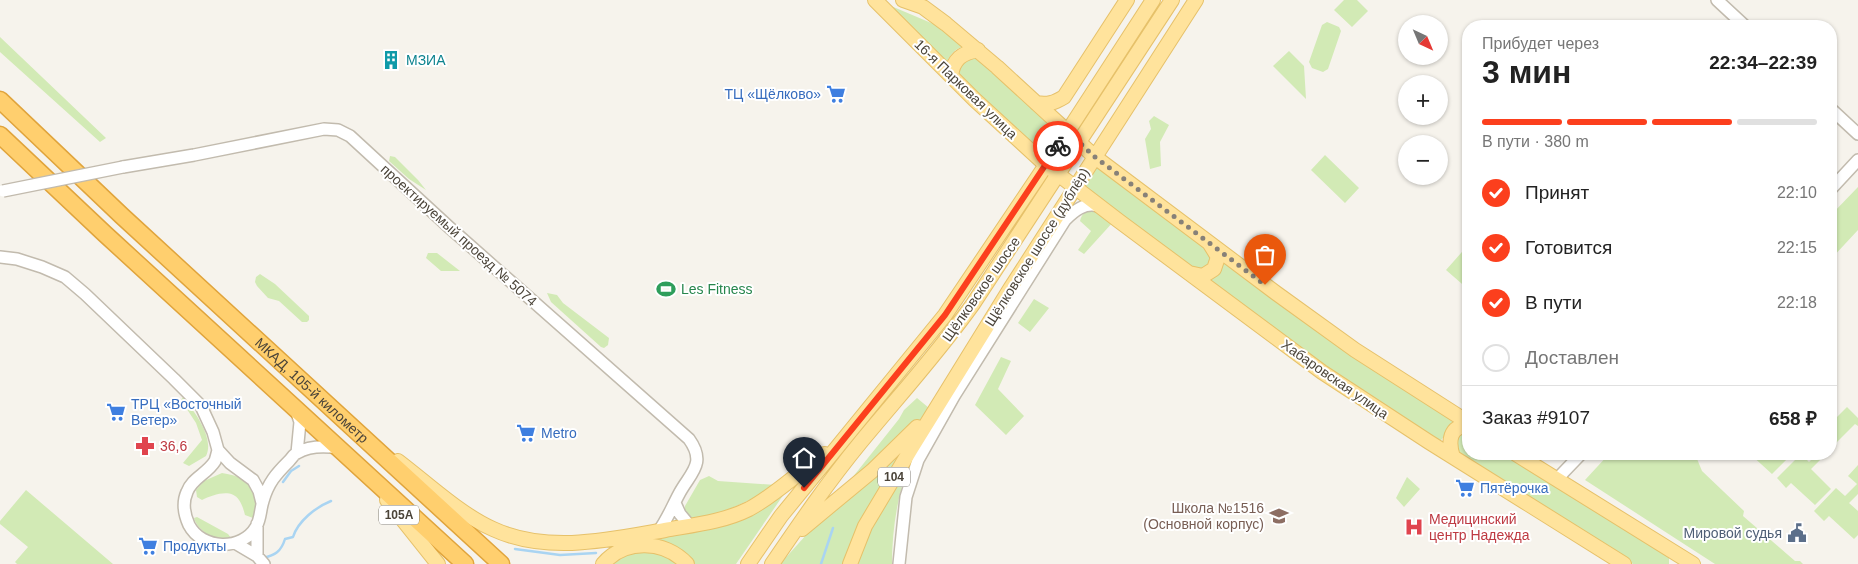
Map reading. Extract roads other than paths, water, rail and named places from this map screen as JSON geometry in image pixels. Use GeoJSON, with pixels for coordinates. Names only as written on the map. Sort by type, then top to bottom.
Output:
{"type":"FeatureCollection","features":[{"type":"Feature","properties":{"kind":"highway","name":"МКАД, 105-й километр"},"geometry":{"type":"LineString","coordinates":[[0,100],[122,216],[501,564]]}},
{"type":"Feature","properties":{"kind":"highway","name":"МКАД, 105-й километр"},"geometry":{"type":"LineString","coordinates":[[0,135],[105,234],[465,564]]}},
{"type":"Feature","properties":{"kind":"main road","name":"16-я Парковая улица"},"geometry":{"type":"LineString","coordinates":[[875,0],[975,100],[1059,176]]}},
{"type":"Feature","properties":{"kind":"main road"},"geometry":{"type":"LineString","coordinates":[[904,0],[923,8],[978,50],[1095,157],[1355,350],[1462,420]]}},
{"type":"Feature","properties":{"kind":"main road"},"geometry":{"type":"LineString","coordinates":[[1036,103],[1052,104],[1064,97],[1127,0]]}},
{"type":"Feature","properties":{"kind":"main road","name":"Щёлковское шоссе"},"geometry":{"type":"LineString","coordinates":[[748,564],[780,516],[945,315],[1068,132],[1153,0]]}},
{"type":"Feature","properties":{"kind":"main road","name":"Щёлковское шоссе"},"geometry":{"type":"LineString","coordinates":[[772,564],[821,493],[958,325],[1059,176],[1172,0]]}},
{"type":"Feature","properties":{"kind":"main road","name":"Щёлковское шоссе (дублёр)"},"geometry":{"type":"LineString","coordinates":[[945,394],[1074,188],[1196,0]]}},
{"type":"Feature","properties":{"kind":"main road"},"geometry":{"type":"LineString","coordinates":[[952,76],[952,67],[958,58],[966,53],[978,50]]}},
{"type":"Feature","properties":{"kind":"main road","name":"Хабаровская улица"},"geometry":{"type":"LineString","coordinates":[[1059,176],[1322,372],[1624,564]]}},
{"type":"Feature","properties":{"kind":"main road"},"geometry":{"type":"LineString","coordinates":[[1188,273],[1203,276],[1214,270],[1218,257],[1210,243]]}},
{"type":"Feature","properties":{"kind":"main road"},"geometry":{"type":"LineString","coordinates":[[785,545],[903,442],[945,394]]}},
{"type":"Feature","properties":{"kind":"main road","name":"104"},"geometry":{"type":"LineString","coordinates":[[850,564],[864,526],[945,394]]}},
{"type":"Feature","properties":{"kind":"main road"},"geometry":{"type":"LineString","coordinates":[[338,414],[468,515],[493,530],[518,538],[560,544],[658,532],[720,520],[755,505],[780,490],[812,463],[838,445]]}},
{"type":"Feature","properties":{"kind":"main road"},"geometry":{"type":"LineString","coordinates":[[1453,457],[1449,447],[1449,439],[1454,431],[1462,426]]}},
{"type":"Feature","properties":{"kind":"main road"},"geometry":{"type":"LineString","coordinates":[[1526,460],[1693,564]]}},
{"type":"Feature","properties":{"kind":"main road","name":"105A"},"geometry":{"type":"LineString","coordinates":[[359,467],[438,564]]}},
{"type":"Feature","properties":{"kind":"main road"},"geometry":{"type":"LineString","coordinates":[[603,564],[616,553],[626,548],[650,545],[672,552],[687,564]]}},
{"type":"Feature","properties":{"kind":"main road"},"geometry":{"type":"LineString","coordinates":[[1669,549],[1673,554],[1674,564]]}},
{"type":"Feature","properties":{"kind":"street"},"geometry":{"type":"LineString","coordinates":[[1717,0],[1739,20]]}},
{"type":"Feature","properties":{"kind":"street"},"geometry":{"type":"LineString","coordinates":[[1837,115],[1858,134]]}},
{"type":"Feature","properties":{"kind":"street","name":"проектируемый проезд № 5074"},"geometry":{"type":"LineString","coordinates":[[1,192],[324,129],[338,130],[350,136],[450,228],[694,445],[698,458],[696,469],[681,490],[667,520],[658,532]]}},
{"type":"Feature","properties":{"kind":"street"},"geometry":{"type":"LineString","coordinates":[[1837,183],[1858,160]]}},
{"type":"Feature","properties":{"kind":"street"},"geometry":{"type":"LineString","coordinates":[[899,564],[906,497],[918,460],[954,396],[1065,220],[1085,206],[1090,204],[1098,206]]}},
{"type":"Feature","properties":{"kind":"street"},"geometry":{"type":"LineString","coordinates":[[0,257],[17,259],[65,277],[85,294],[201,406],[213,432],[218,450],[230,463],[253,480],[259,491],[262,503]]}},
{"type":"Feature","properties":{"kind":"street"},"geometry":{"type":"LineString","coordinates":[[296,409],[300,422],[297,453]]}},
{"type":"Feature","properties":{"kind":"street"},"geometry":{"type":"LineString","coordinates":[[218,450],[215,461],[194,480],[187,491],[184,504],[186,517],[191,528],[210,543],[223,545],[235,543],[246,538],[261,516],[262,503],[272,478],[297,453],[316,447],[338,448]]}},
{"type":"Feature","properties":{"kind":"street"},"geometry":{"type":"LineString","coordinates":[[1557,479],[1575,460]]}},
{"type":"Feature","properties":{"kind":"street"},"geometry":{"type":"LineString","coordinates":[[206,470],[230,467],[241,471]]}},
{"type":"Feature","properties":{"kind":"street"},"geometry":{"type":"LineString","coordinates":[[253,480],[272,478]]}},
{"type":"Feature","properties":{"kind":"street"},"geometry":{"type":"LineString","coordinates":[[675,503],[690,526]]}},
{"type":"Feature","properties":{"kind":"street"},"geometry":{"type":"LineString","coordinates":[[257,524],[261,560]]}},
{"type":"Feature","properties":{"kind":"street"},"geometry":{"type":"LineString","coordinates":[[235,543],[261,560]]}},
{"type":"Feature","properties":{"kind":"waterway"},"geometry":{"type":"LineString","coordinates":[[283,482],[291,471],[299,466]]}},
{"type":"Feature","properties":{"kind":"waterway"},"geometry":{"type":"LineString","coordinates":[[263,558],[277,552],[282,547],[285,539],[293,537],[299,525],[308,515],[331,501]]}},
{"type":"Feature","properties":{"kind":"waterway"},"geometry":{"type":"LineString","coordinates":[[821,564],[833,528]]}},
{"type":"Feature","properties":{"kind":"waterway"},"geometry":{"type":"LineString","coordinates":[[515,549],[560,555],[596,553]]}},
{"type":"Feature","properties":{"kind":"place","name":"МЗИА"},"geometry":{"type":"Point","coordinates":[391,60]}},
{"type":"Feature","properties":{"kind":"place","name":"ТЦ «Щёлково»"},"geometry":{"type":"Point","coordinates":[836,94]}},
{"type":"Feature","properties":{"kind":"place","name":"Les Fitness"},"geometry":{"type":"Point","coordinates":[666,289]}},
{"type":"Feature","properties":{"kind":"place","name":"ТРЦ «Восточный Ветер»"},"geometry":{"type":"Point","coordinates":[116,412]}},
{"type":"Feature","properties":{"kind":"place","name":"Metro"},"geometry":{"type":"Point","coordinates":[526,433]}},
{"type":"Feature","properties":{"kind":"place","name":"36,6"},"geometry":{"type":"Point","coordinates":[145,446]}},
{"type":"Feature","properties":{"kind":"place","name":"Пятёрочка"},"geometry":{"type":"Point","coordinates":[1465,488]}},
{"type":"Feature","properties":{"kind":"place","name":"Школа №1516 (Основной корпус)"},"geometry":{"type":"Point","coordinates":[1279,516]}},
{"type":"Feature","properties":{"kind":"place","name":"Медицинский центр Надежда"},"geometry":{"type":"Point","coordinates":[1414,527]}},
{"type":"Feature","properties":{"kind":"place","name":"Мировой судья"},"geometry":{"type":"Point","coordinates":[1797,533]}},
{"type":"Feature","properties":{"kind":"place","name":"Продукты"},"geometry":{"type":"Point","coordinates":[148,546]}}]}
